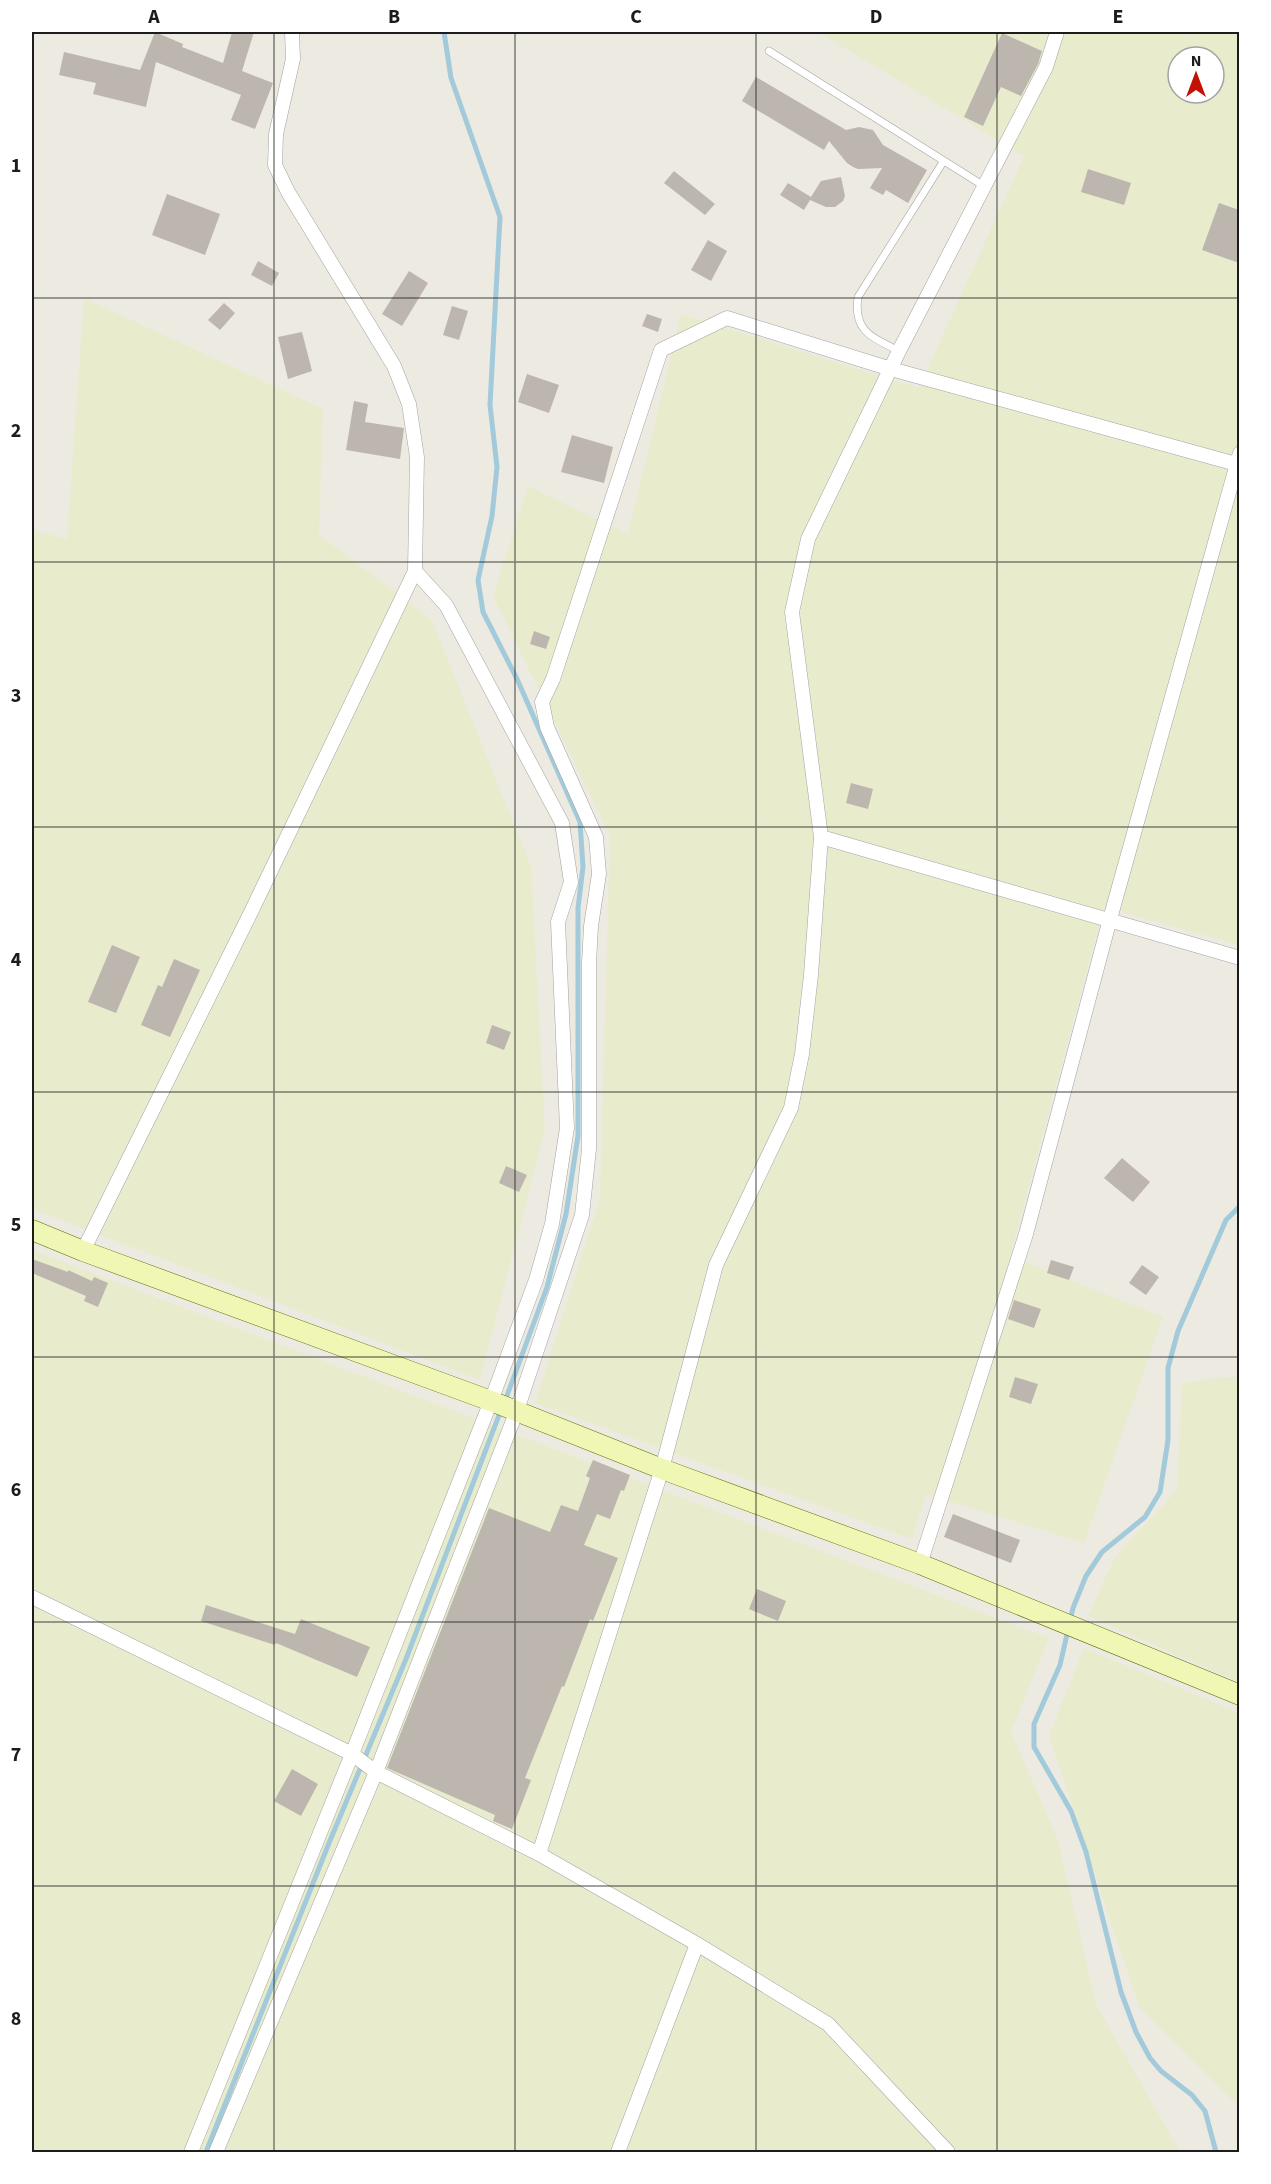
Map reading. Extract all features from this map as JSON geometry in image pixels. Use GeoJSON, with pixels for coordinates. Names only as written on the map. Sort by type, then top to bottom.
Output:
{"type":"FeatureCollection","features":[{"type":"Feature","properties":{"kind":"street"},"geometry":{"type":"LineString","coordinates":[[83,1251],[252,910],[415,571],[417,457],[409,404],[394,366],[288,192],[275,165],[276,134],[293,59],[292,32]]}},
{"type":"Feature","properties":{"kind":"street"},"geometry":{"type":"LineString","coordinates":[[539,1854],[662,1468],[716,1265],[791,1108],[802,1054],[811,975],[821,837],[792,612],[808,539],[899,351],[1046,67],[1056,32]]}},
{"type":"Feature","properties":{"kind":"street"},"geometry":{"type":"LineString","coordinates":[[216,2152],[376,1772],[516,1413],[582,1215],[589,1149],[589,963],[598,874],[596,837],[547,727],[542,702],[552,679],[661,350],[727,318],[891,369],[1238,461],[1110,919],[1026,1233],[920,1564]]}},
{"type":"Feature","properties":{"kind":"street"},"geometry":{"type":"LineString","coordinates":[[191,2152],[352,1754],[491,1401],[536,1280],[554,1214],[567,1128],[558,922],[571,882],[562,823],[446,606],[415,571]]}},
{"type":"Feature","properties":{"kind":"street"},"geometry":{"type":"LineString","coordinates":[[821,837],[1239,958]]}},
{"type":"Feature","properties":{"kind":"street"},"geometry":{"type":"LineString","coordinates":[[32,1230],[920,1564],[1239,1695]]}},
{"type":"Feature","properties":{"kind":"street"},"geometry":{"type":"LineString","coordinates":[[32,1597],[352,1754],[376,1772],[539,1854],[697,1944],[828,2024],[948,2152]]}},
{"type":"Feature","properties":{"kind":"street"},"geometry":{"type":"LineString","coordinates":[[618,2152],[697,1944]]}},
{"type":"Feature","properties":{"kind":"lane"},"geometry":{"type":"LineString","coordinates":[[769,51],[984,186]]}},
{"type":"Feature","properties":{"kind":"lane"},"geometry":{"type":"LineString","coordinates":[[899,351],[873,337],[858,323],[856,310],[858,297],[943,162]]}},
{"type":"Feature","properties":{"kind":"green space"},"geometry":{"type":"Polygon","coordinates":[[[818,32],[1239,32],[1239,945],[1104,907],[1010,1256],[1163,1317],[1084,1543],[926,1494],[912,1539],[535,1403],[600,1198],[610,835],[493,596],[528,486],[628,534],[681,314],[919,388],[1024,156],[818,32]]]}},
{"type":"Feature","properties":{"kind":"green space"},"geometry":{"type":"Polygon","coordinates":[[[84,298],[323,409],[319,535],[432,620],[531,867],[545,1129],[480,1380],[32,1209],[32,530],[67,539],[84,298]]]}},
{"type":"Feature","properties":{"kind":"green space"},"geometry":{"type":"Polygon","coordinates":[[[32,1250],[1049,1638],[1011,1732],[1058,1840],[1096,2004],[1180,2152],[32,2152],[32,1250]]]}},
{"type":"Feature","properties":{"kind":"green space"},"geometry":{"type":"Polygon","coordinates":[[[1220,1377],[1239,1377],[1239,1682],[1088,1616],[1115,1557],[1177,1490],[1182,1384],[1220,1377]]]}},
{"type":"Feature","properties":{"kind":"green space"},"geometry":{"type":"Polygon","coordinates":[[[1084,1648],[1239,1713],[1239,2107],[1139,2007],[1049,1735],[1084,1648]]]}},
{"type":"Feature","properties":{"kind":"building"},"geometry":{"type":"Polygon","coordinates":[[[155,32],[183,44],[182,47],[223,63],[232,32],[254,32],[242,71],[273,83],[255,129],[231,120],[241,95],[156,62],[146,107],[93,94],[96,83],[59,75],[64,52],[140,70],[155,32]]]}},
{"type":"Feature","properties":{"kind":"building"},"geometry":{"type":"Polygon","coordinates":[[[1002,33],[1042,51],[1038,64],[1021,96],[1001,87],[983,126],[964,117],[1002,33]]]}},
{"type":"Feature","properties":{"kind":"building"},"geometry":{"type":"Polygon","coordinates":[[[756,77],[846,130],[859,127],[873,130],[883,145],[927,170],[908,203],[886,190],[883,195],[870,188],[882,168],[858,169],[853,167],[829,141],[824,150],[742,101],[756,77]]]}},
{"type":"Feature","properties":{"kind":"building"},"geometry":{"type":"Polygon","coordinates":[[[1088,169],[1131,183],[1124,205],[1081,192],[1088,169]]]}},
{"type":"Feature","properties":{"kind":"building"},"geometry":{"type":"Polygon","coordinates":[[[674,171],[715,204],[705,215],[664,183],[674,171]]]}},
{"type":"Feature","properties":{"kind":"building"},"geometry":{"type":"Polygon","coordinates":[[[841,177],[845,196],[843,201],[835,207],[826,207],[810,200],[804,210],[780,195],[788,183],[811,197],[821,181],[841,177]]]}},
{"type":"Feature","properties":{"kind":"building"},"geometry":{"type":"Polygon","coordinates":[[[167,194],[220,214],[205,255],[152,235],[167,194]]]}},
{"type":"Feature","properties":{"kind":"building"},"geometry":{"type":"Polygon","coordinates":[[[1219,203],[1239,210],[1239,263],[1202,250],[1219,203]]]}},
{"type":"Feature","properties":{"kind":"building"},"geometry":{"type":"Polygon","coordinates":[[[708,240],[727,251],[711,281],[691,270],[708,240]]]}},
{"type":"Feature","properties":{"kind":"building"},"geometry":{"type":"Polygon","coordinates":[[[258,261],[279,273],[272,286],[251,275],[258,261]]]}},
{"type":"Feature","properties":{"kind":"building"},"geometry":{"type":"Polygon","coordinates":[[[409,271],[428,283],[402,326],[382,314],[409,271]]]}},
{"type":"Feature","properties":{"kind":"building"},"geometry":{"type":"Polygon","coordinates":[[[224,303],[235,313],[220,330],[208,320],[224,303]]]}},
{"type":"Feature","properties":{"kind":"building"},"geometry":{"type":"Polygon","coordinates":[[[452,306],[468,311],[459,340],[443,335],[452,306]]]}},
{"type":"Feature","properties":{"kind":"building"},"geometry":{"type":"Polygon","coordinates":[[[647,314],[662,319],[658,332],[642,326],[647,314]]]}},
{"type":"Feature","properties":{"kind":"building"},"geometry":{"type":"Polygon","coordinates":[[[302,332],[312,371],[288,379],[278,337],[302,332]]]}},
{"type":"Feature","properties":{"kind":"building"},"geometry":{"type":"Polygon","coordinates":[[[527,374],[559,385],[549,413],[518,402],[527,374]]]}},
{"type":"Feature","properties":{"kind":"building"},"geometry":{"type":"Polygon","coordinates":[[[354,401],[368,404],[365,422],[404,428],[400,459],[346,450],[354,401]]]}},
{"type":"Feature","properties":{"kind":"building"},"geometry":{"type":"Polygon","coordinates":[[[572,435],[613,447],[604,483],[561,472],[572,435]]]}},
{"type":"Feature","properties":{"kind":"building"},"geometry":{"type":"Polygon","coordinates":[[[534,631],[550,637],[546,649],[530,644],[534,631]]]}},
{"type":"Feature","properties":{"kind":"building"},"geometry":{"type":"Polygon","coordinates":[[[851,783],[873,789],[868,809],[846,803],[851,783]]]}},
{"type":"Feature","properties":{"kind":"building"},"geometry":{"type":"Polygon","coordinates":[[[112,945],[140,957],[116,1013],[88,1002],[112,945]]]}},
{"type":"Feature","properties":{"kind":"building"},"geometry":{"type":"Polygon","coordinates":[[[174,959],[200,970],[170,1037],[141,1025],[158,985],[162,987],[174,959]]]}},
{"type":"Feature","properties":{"kind":"building"},"geometry":{"type":"Polygon","coordinates":[[[492,1025],[511,1032],[504,1050],[486,1043],[492,1025]]]}},
{"type":"Feature","properties":{"kind":"building"},"geometry":{"type":"Polygon","coordinates":[[[1122,1158],[1150,1182],[1133,1202],[1104,1178],[1122,1158]]]}},
{"type":"Feature","properties":{"kind":"building"},"geometry":{"type":"Polygon","coordinates":[[[506,1166],[527,1175],[519,1192],[499,1183],[506,1166]]]}},
{"type":"Feature","properties":{"kind":"building"},"geometry":{"type":"Polygon","coordinates":[[[32,1259],[68,1272],[68,1270],[92,1281],[94,1277],[108,1283],[98,1307],[84,1301],[86,1296],[32,1273],[32,1259]]]}},
{"type":"Feature","properties":{"kind":"building"},"geometry":{"type":"Polygon","coordinates":[[[1051,1260],[1074,1267],[1069,1280],[1047,1273],[1051,1260]]]}},
{"type":"Feature","properties":{"kind":"building"},"geometry":{"type":"Polygon","coordinates":[[[1142,1265],[1159,1277],[1146,1295],[1129,1283],[1142,1265]]]}},
{"type":"Feature","properties":{"kind":"building"},"geometry":{"type":"Polygon","coordinates":[[[1014,1300],[1041,1309],[1034,1328],[1008,1319],[1014,1300]]]}},
{"type":"Feature","properties":{"kind":"building"},"geometry":{"type":"Polygon","coordinates":[[[1015,1377],[1038,1384],[1031,1404],[1009,1397],[1015,1377]]]}},
{"type":"Feature","properties":{"kind":"building"},"geometry":{"type":"Polygon","coordinates":[[[593,1460],[630,1475],[624,1491],[621,1490],[610,1519],[597,1514],[584,1545],[618,1558],[593,1621],[590,1619],[525,1778],[531,1780],[512,1829],[493,1821],[495,1815],[387,1768],[489,1508],[550,1532],[561,1505],[578,1511],[590,1478],[586,1476],[593,1460]]]}},
{"type":"Feature","properties":{"kind":"building"},"geometry":{"type":"Polygon","coordinates":[[[953,1514],[1020,1540],[1011,1563],[944,1537],[953,1514]]]}},
{"type":"Feature","properties":{"kind":"building"},"geometry":{"type":"Polygon","coordinates":[[[757,1589],[786,1601],[778,1621],[749,1609],[757,1589]]]}},
{"type":"Feature","properties":{"kind":"building"},"geometry":{"type":"Polygon","coordinates":[[[206,1605],[295,1634],[301,1619],[370,1647],[357,1677],[276,1643],[275,1645],[201,1621],[206,1605]]]}},
{"type":"Feature","properties":{"kind":"building"},"geometry":{"type":"Polygon","coordinates":[[[292,1769],[318,1784],[301,1816],[274,1801],[292,1769]]]}},
{"type":"Feature","properties":{"kind":"waterway"},"geometry":{"type":"LineString","coordinates":[[444,32],[451,78],[500,217],[490,405],[497,467],[492,516],[478,580],[483,612],[517,679],[580,822],[583,867],[578,908],[578,1136],[566,1214],[547,1287],[505,1401]]}},
{"type":"Feature","properties":{"kind":"waterway"},"geometry":{"type":"LineString","coordinates":[[1216,2152],[1205,2111],[1192,2095],[1161,2071],[1150,2058],[1136,2032],[1121,1992],[1086,1852],[1071,1811],[1034,1747],[1034,1724],[1060,1665],[1073,1608],[1086,1576],[1102,1552],[1145,1517],[1160,1492],[1168,1440],[1168,1368],[1178,1331],[1226,1220],[1240,1206]]}},
{"type":"Feature","properties":{"kind":"waterway"},"geometry":{"type":"LineString","coordinates":[[206,2152],[329,1843],[406,1659],[501,1410]]}}]}
